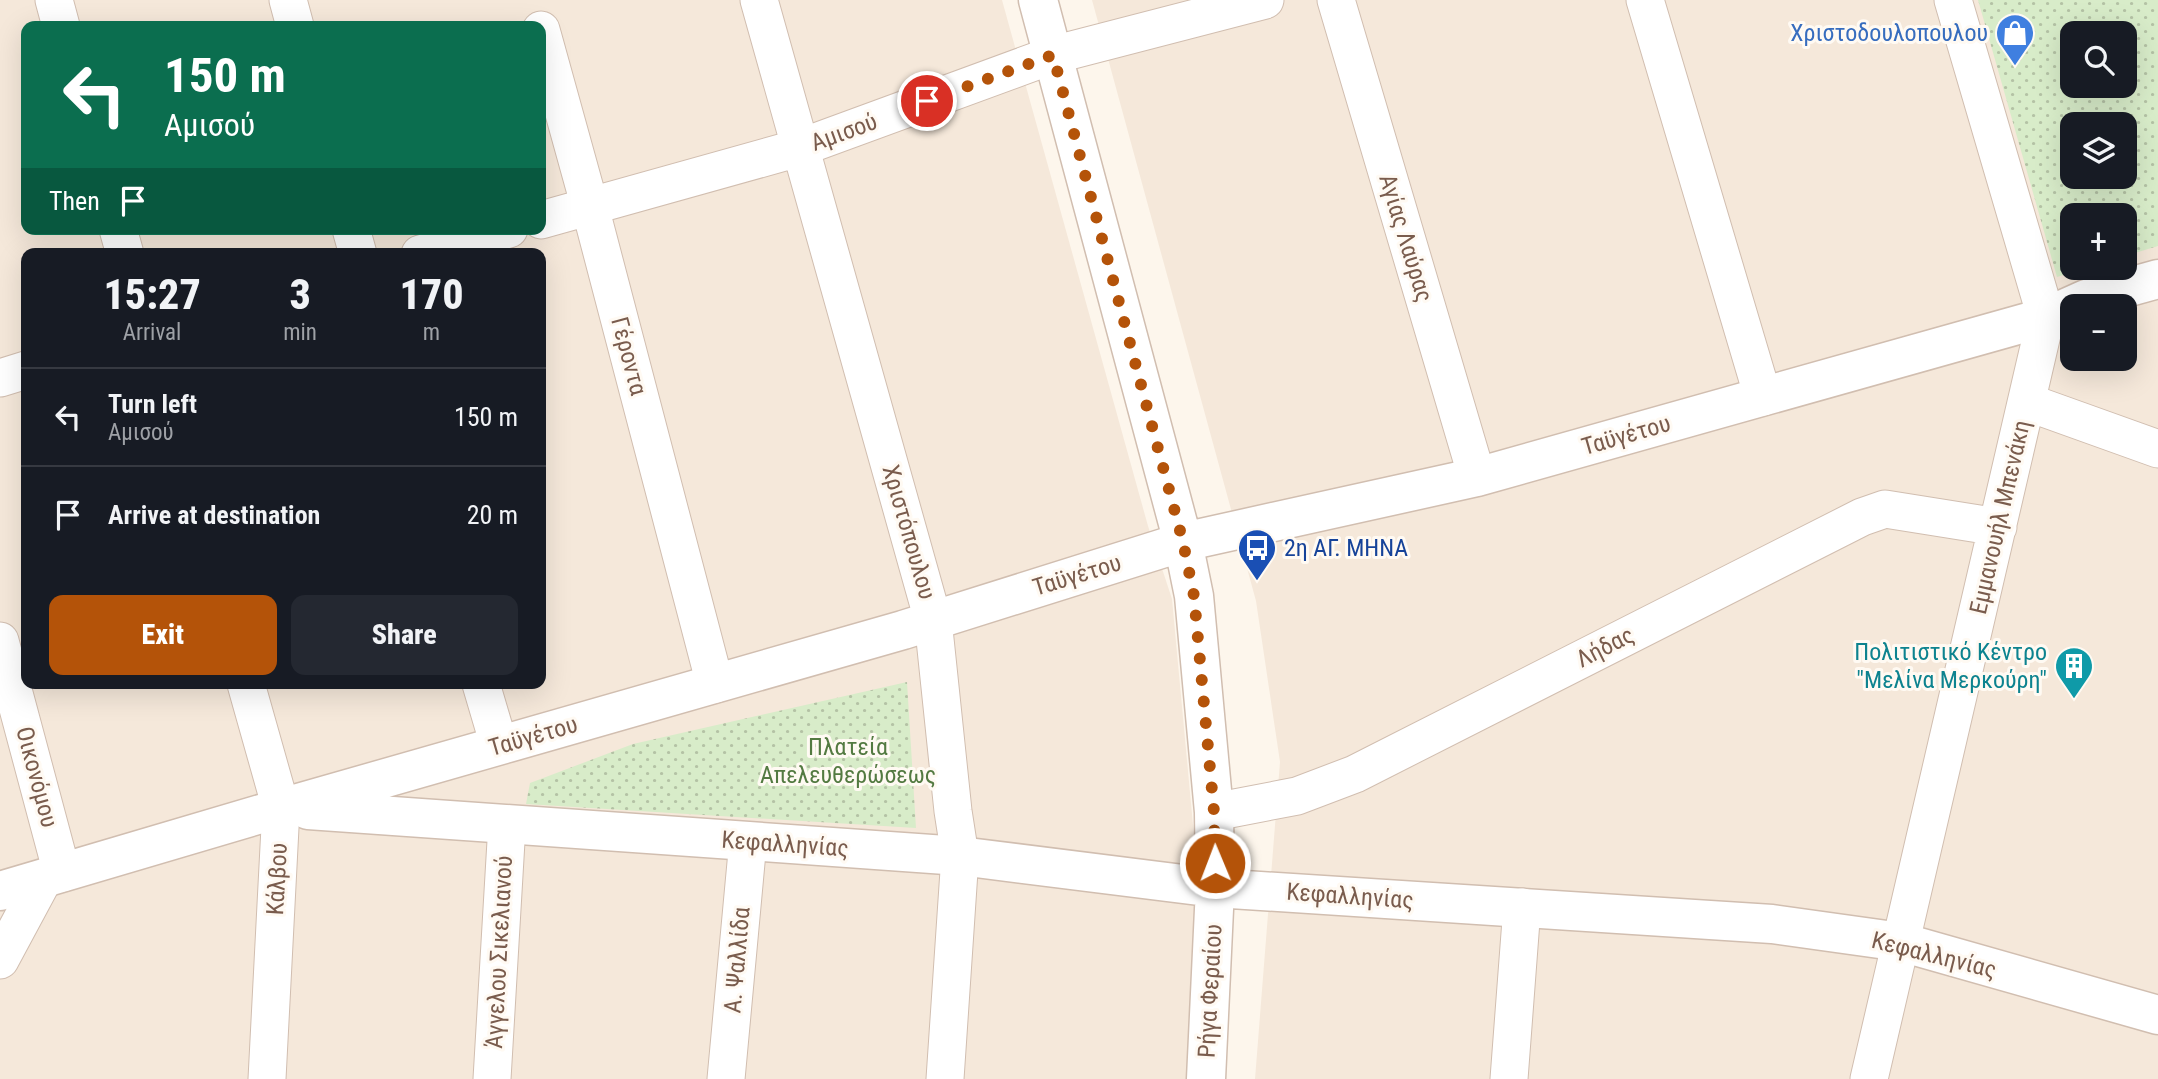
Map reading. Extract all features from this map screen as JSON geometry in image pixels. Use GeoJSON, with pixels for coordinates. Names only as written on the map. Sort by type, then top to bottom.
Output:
{"type":"FeatureCollection","features":[{"type":"Feature","properties":{"kind":"street"},"geometry":{"type":"LineString","coordinates":[[54,0],[60,21]]}},
{"type":"Feature","properties":{"kind":"street"},"geometry":{"type":"LineString","coordinates":[[288,0],[294,21]]}},
{"type":"Feature","properties":{"kind":"street","name":"Γέροντα"},"geometry":{"type":"LineString","coordinates":[[532,0],[538,21]]}},
{"type":"Feature","properties":{"kind":"street","name":"Χριστόπουλου"},"geometry":{"type":"LineString","coordinates":[[759,0],[933,620],[960,856],[946,1079]]}},
{"type":"Feature","properties":{"kind":"street","name":"Ρήγα Φεραίου"},"geometry":{"type":"LineString","coordinates":[[1038,0],[1183,542],[1194,596],[1214,812],[1215,888],[1206,1079]]}},
{"type":"Feature","properties":{"kind":"street","name":"Αμισού"},"geometry":{"type":"LineString","coordinates":[[546,219],[802,147],[1053,55],[1265,0]]}},
{"type":"Feature","properties":{"kind":"street","name":"Αγίας Λαύρας"},"geometry":{"type":"LineString","coordinates":[[1336,0],[1477,477]]}},
{"type":"Feature","properties":{"kind":"street"},"geometry":{"type":"LineString","coordinates":[[1645,0],[1763,397]]}},
{"type":"Feature","properties":{"kind":"street","name":"Εμμανουήλ Μπενάκη"},"geometry":{"type":"LineString","coordinates":[[1869,1079],[2046,317],[1953,0]]}},
{"type":"Feature","properties":{"kind":"street","name":"Γέροντα"},"geometry":{"type":"LineString","coordinates":[[546,49],[715,684]]}},
{"type":"Feature","properties":{"kind":"street"},"geometry":{"type":"LineString","coordinates":[[441,248],[488,235]]}},
{"type":"Feature","properties":{"kind":"street","name":"Ταϋγέτου"},"geometry":{"type":"LineString","coordinates":[[0,891],[933,620],[1183,542],[1477,477],[2046,317],[2086,299],[2158,279]]}},
{"type":"Feature","properties":{"kind":"street"},"geometry":{"type":"LineString","coordinates":[[0,378],[21,372]]}},
{"type":"Feature","properties":{"kind":"street"},"geometry":{"type":"LineString","coordinates":[[2027,402],[2158,449]]}},
{"type":"Feature","properties":{"kind":"street","name":"Λήδας"},"geometry":{"type":"LineString","coordinates":[[1214,812],[1297,796],[1355,774],[1862,517],[1885,509],[1998,527]]}},
{"type":"Feature","properties":{"kind":"street","name":"Οικονόμου"},"geometry":{"type":"LineString","coordinates":[[0,641],[53,876]]}},
{"type":"Feature","properties":{"kind":"street","name":"Κάλβου"},"geometry":{"type":"LineString","coordinates":[[247,689],[281,808],[267,1079]]}},
{"type":"Feature","properties":{"kind":"street"},"geometry":{"type":"LineString","coordinates":[[482,689],[499,746]]}},
{"type":"Feature","properties":{"kind":"street","name":"Κεφαλληνίας"},"geometry":{"type":"LineString","coordinates":[[281,808],[960,856],[1215,888],[1772,924],[1901,942],[2158,1016]]}},
{"type":"Feature","properties":{"kind":"street","name":"Άγγελου Σικελιανού"},"geometry":{"type":"LineString","coordinates":[[492,1079],[507,824]]}},
{"type":"Feature","properties":{"kind":"street","name":"Α. Ψαλλίδα"},"geometry":{"type":"LineString","coordinates":[[726,1079],[748,841]]}},
{"type":"Feature","properties":{"kind":"street"},"geometry":{"type":"LineString","coordinates":[[0,960],[53,876]]}},
{"type":"Feature","properties":{"kind":"street"},"geometry":{"type":"LineString","coordinates":[[1509,1079],[1522,907]]}},
{"type":"Feature","properties":{"kind":"shaded area"},"geometry":{"type":"Polygon","coordinates":[[[0,0],[1002,0],[1148,526],[1172,599],[1201,911],[1191,1079],[0,1079],[0,0]]]}},
{"type":"Feature","properties":{"kind":"shaded area"},"geometry":{"type":"Polygon","coordinates":[[[1092,0],[2158,0],[2158,1079],[1255,1079],[1280,762],[1256,601],[1092,0]]]}},
{"type":"Feature","properties":{"kind":"green space"},"geometry":{"type":"Polygon","coordinates":[[[1978,0],[2158,0],[2158,246],[2137,252],[2137,203],[2060,203],[2060,276],[2057,277],[1978,0]]]}},
{"type":"Feature","properties":{"kind":"green space","name":"Πλατεία Απελευθερώσεως"},"geometry":{"type":"Polygon","coordinates":[[[907,682],[916,828],[526,804],[530,783],[633,744],[907,682]]]}},
{"type":"Feature","properties":{"kind":"place","name":"Χριστοδουλοπουλου"},"geometry":{"type":"Point","coordinates":[2015,67]}},
{"type":"Feature","properties":{"kind":"place","name":"2η ΑΓ. ΜΗΝΑ"},"geometry":{"type":"Point","coordinates":[1257,582]}},
{"type":"Feature","properties":{"kind":"place","name":"Πολιτιστικό Κέντρο \"Μελίνα Μερκούρη\""},"geometry":{"type":"Point","coordinates":[2074,700]}},
{"type":"Feature","properties":{"kind":"route"},"geometry":{"type":"LineString","coordinates":[[927,101],[1053,55],[1183,542],[1194,596],[1214,812],[1215,863]]}}]}
